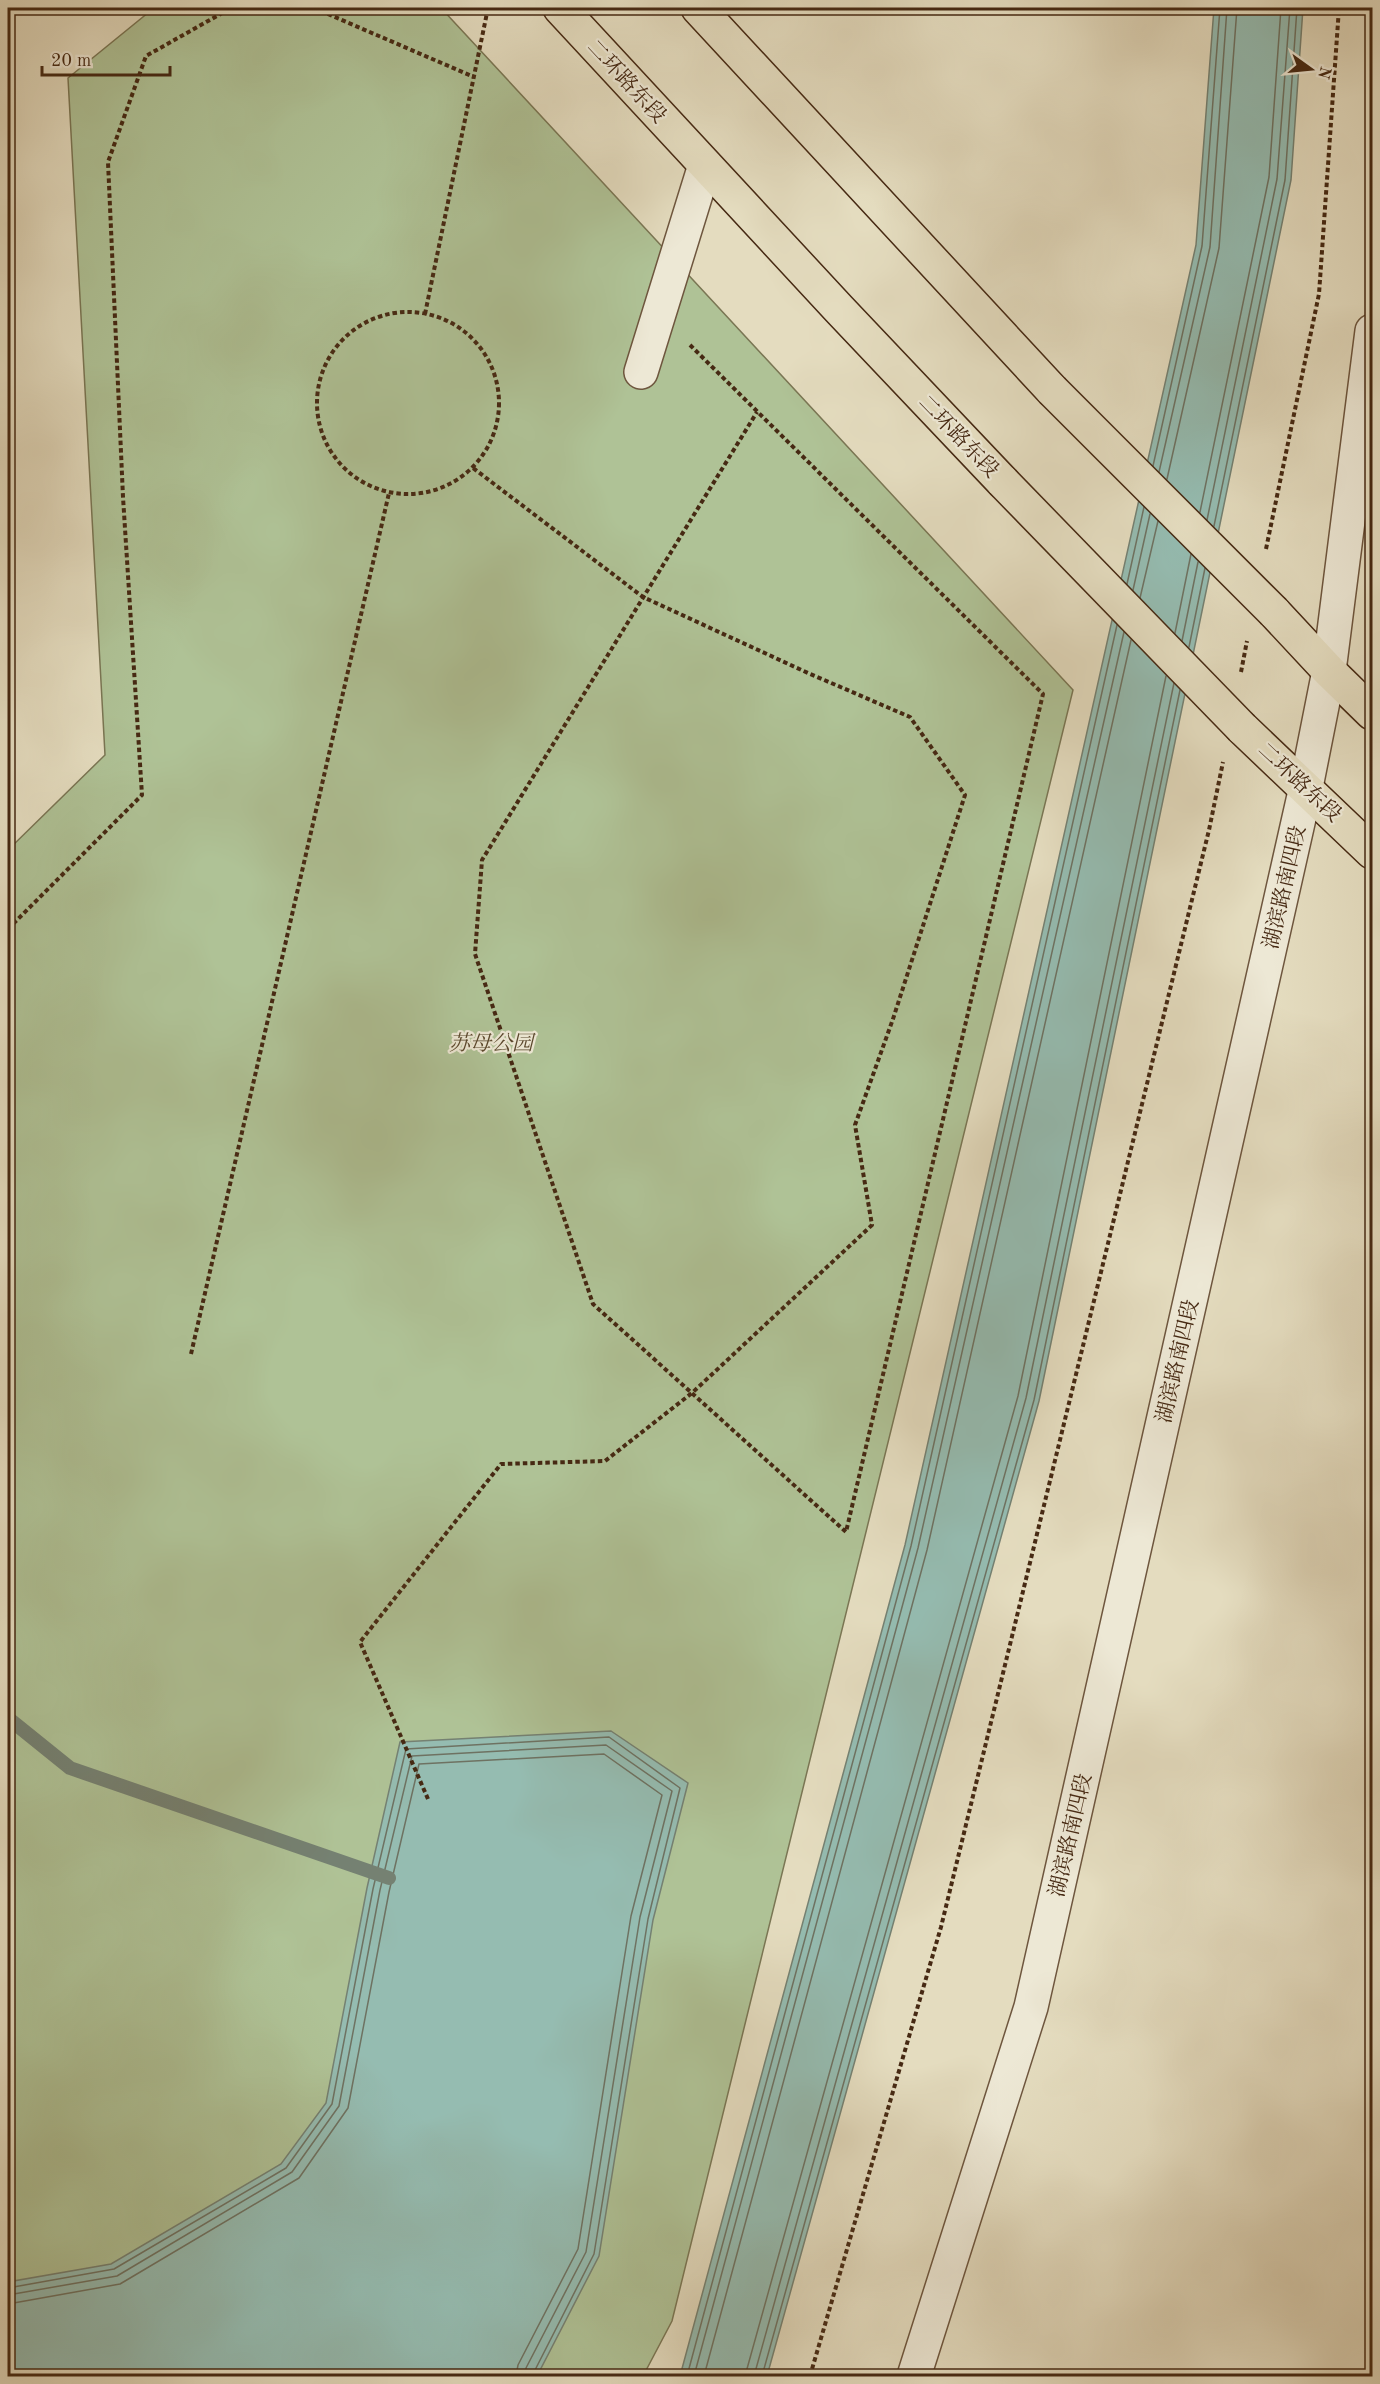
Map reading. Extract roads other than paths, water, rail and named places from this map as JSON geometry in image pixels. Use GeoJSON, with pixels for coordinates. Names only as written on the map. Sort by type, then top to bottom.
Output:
{"type":"FeatureCollection","features":[{"type":"Feature","properties":{"kind":"main road","name":"二环路东段"},"geometry":{"type":"LineString","coordinates":[[560,8],[1003,482],[1242,728],[1372,852]]}},
{"type":"Feature","properties":{"kind":"main road"},"geometry":{"type":"LineString","coordinates":[[698,8],[1052,390],[1372,713]]}},
{"type":"Feature","properties":{"kind":"street"},"geometry":{"type":"LineString","coordinates":[[641,372],[705,165]]}},
{"type":"Feature","properties":{"kind":"street","name":"湖滨路南四段"},"geometry":{"type":"LineString","coordinates":[[914,2376],[1031,2007],[1306,787],[1329,671],[1372,331]]}},
{"type":"Feature","properties":{"kind":"water"},"geometry":{"type":"Polygon","coordinates":[[[1214,8],[1303,8],[1291,180],[1039,1401],[767,2376],[680,2376],[905,1545],[1196,245],[1214,8]]]}},
{"type":"Feature","properties":{"kind":"water"},"geometry":{"type":"Polygon","coordinates":[[[611,1731],[688,1783],[653,1920],[599,2256],[537,2376],[8,2376],[8,2282],[111,2264],[281,2164],[326,2103],[367,1888],[400,1742],[611,1731]]]}},
{"type":"Feature","properties":{"kind":"waterway"},"geometry":{"type":"LineString","coordinates":[[8,1718],[70,1768],[389,1878]]}},
{"type":"Feature","properties":{"kind":"park label","name":"苏母公园"},"geometry":{"type":"Point","coordinates":[491,1043]}}]}
